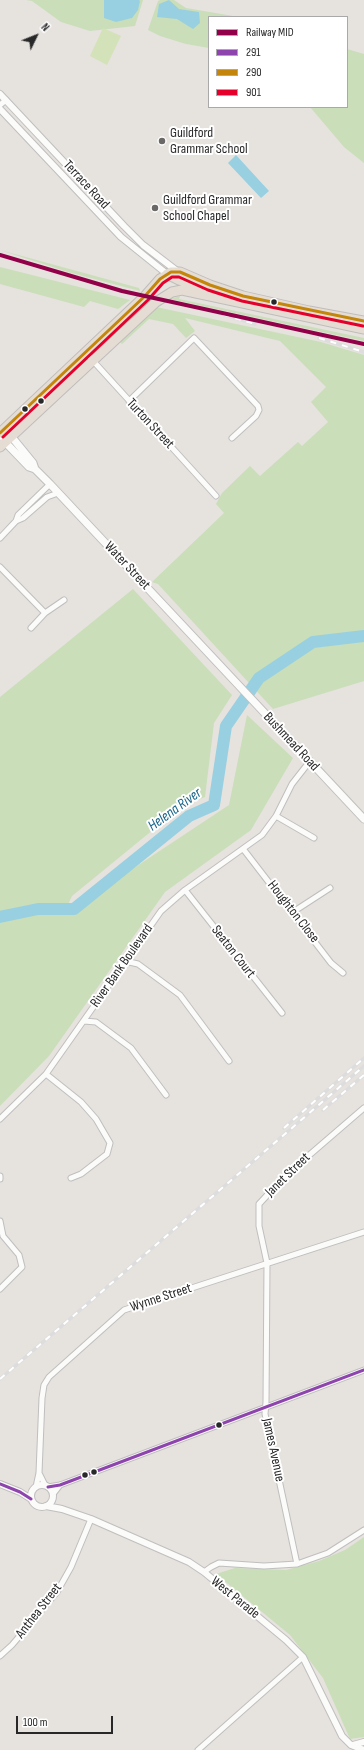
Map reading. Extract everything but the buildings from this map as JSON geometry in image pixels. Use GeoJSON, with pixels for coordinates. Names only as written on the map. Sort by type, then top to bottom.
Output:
{"type":"FeatureCollection","features":[{"type":"Feature","properties":{"kind":"highway"},"geometry":{"type":"LineString","coordinates":[[0,432],[167,274],[177,271],[210,285],[243,296],[309,311],[364,321]]}},
{"type":"Feature","properties":{"kind":"highway"},"geometry":{"type":"LineString","coordinates":[[167,274],[179,280],[203,288],[210,296]]}},
{"type":"Feature","properties":{"kind":"highway"},"geometry":{"type":"LineString","coordinates":[[5,442],[166,295],[182,290],[364,329]]}},
{"type":"Feature","properties":{"kind":"main road","name":"Water Street"},"geometry":{"type":"LineString","coordinates":[[0,432],[5,442],[33,463],[35,469],[219,664]]}},
{"type":"Feature","properties":{"kind":"main road","name":"Bushmead Road"},"geometry":{"type":"LineString","coordinates":[[219,664],[364,819]]}},
{"type":"Feature","properties":{"kind":"street","name":"Terrace Road"},"geometry":{"type":"LineString","coordinates":[[0,94],[143,245],[177,271]]}},
{"type":"Feature","properties":{"kind":"street"},"geometry":{"type":"LineString","coordinates":[[0,106],[6,100]]}},
{"type":"Feature","properties":{"kind":"street","name":"Terrace Road"},"geometry":{"type":"LineString","coordinates":[[0,109],[121,237],[167,274]]}},
{"type":"Feature","properties":{"kind":"street"},"geometry":{"type":"LineString","coordinates":[[128,400],[194,338],[198,340],[256,402],[259,410],[256,416],[232,438]]}},
{"type":"Feature","properties":{"kind":"street","name":"Turton Street"},"geometry":{"type":"LineString","coordinates":[[85,352],[216,496]]}},
{"type":"Feature","properties":{"kind":"street"},"geometry":{"type":"LineString","coordinates":[[16,521],[18,515],[50,484]]}},
{"type":"Feature","properties":{"kind":"street"},"geometry":{"type":"LineString","coordinates":[[0,538],[16,521],[23,518],[48,497],[58,493]]}},
{"type":"Feature","properties":{"kind":"street"},"geometry":{"type":"LineString","coordinates":[[0,567],[45,613]]}},
{"type":"Feature","properties":{"kind":"street"},"geometry":{"type":"LineString","coordinates":[[30,628],[45,613],[64,600]]}},
{"type":"Feature","properties":{"kind":"street","name":"River Bank Boulevard"},"geometry":{"type":"LineString","coordinates":[[0,1119],[46,1074],[161,911],[185,890],[244,850],[262,835],[276,816],[292,784],[310,761]]}},
{"type":"Feature","properties":{"kind":"street"},"geometry":{"type":"LineString","coordinates":[[276,816],[314,838]]}},
{"type":"Feature","properties":{"kind":"street","name":"Houghton Close"},"geometry":{"type":"LineString","coordinates":[[244,850],[331,963],[343,974]]}},
{"type":"Feature","properties":{"kind":"street"},"geometry":{"type":"LineString","coordinates":[[292,912],[330,888]]}},
{"type":"Feature","properties":{"kind":"street","name":"Seaton Court"},"geometry":{"type":"LineString","coordinates":[[185,890],[282,1013]]}},
{"type":"Feature","properties":{"kind":"street"},"geometry":{"type":"LineString","coordinates":[[125,961],[138,964],[180,995],[229,1061]]}},
{"type":"Feature","properties":{"kind":"street"},"geometry":{"type":"LineString","coordinates":[[84,1021],[96,1022],[131,1048],[166,1095]]}},
{"type":"Feature","properties":{"kind":"street"},"geometry":{"type":"LineString","coordinates":[[46,1074],[81,1102],[96,1119],[110,1144],[107,1154],[81,1174],[71,1178]]}},
{"type":"Feature","properties":{"kind":"street","name":"Janet Street"},"geometry":{"type":"LineString","coordinates":[[267,1263],[259,1226],[259,1204],[285,1176],[364,1108]]}},
{"type":"Feature","properties":{"kind":"street"},"geometry":{"type":"LineString","coordinates":[[0,1221],[3,1236],[19,1255],[22,1267],[0,1289]]}},
{"type":"Feature","properties":{"kind":"street","name":"Wynne Street"},"geometry":{"type":"LineString","coordinates":[[35,1488],[39,1472],[42,1398],[44,1385],[49,1377],[124,1310],[364,1232]]}},
{"type":"Feature","properties":{"kind":"street","name":"James Avenue"},"geometry":{"type":"LineString","coordinates":[[267,1263],[265,1414],[297,1564]]}},
{"type":"Feature","properties":{"kind":"street"},"geometry":{"type":"LineString","coordinates":[[20,1492],[46,1486],[60,1485],[364,1370]]}},
{"type":"Feature","properties":{"kind":"street","name":"Wynne Street"},"geometry":{"type":"LineString","coordinates":[[39,1472],[46,1486]]}},
{"type":"Feature","properties":{"kind":"street"},"geometry":{"type":"LineString","coordinates":[[0,1484],[20,1492],[39,1506],[46,1506],[60,1485]]}},
{"type":"Feature","properties":{"kind":"street"},"geometry":{"type":"LineString","coordinates":[[46,1486],[62,1509]]}},
{"type":"Feature","properties":{"kind":"street"},"geometry":{"type":"LineString","coordinates":[[31,1499],[35,1488]]}},
{"type":"Feature","properties":{"kind":"street","name":"West Parade"},"geometry":{"type":"LineString","coordinates":[[46,1506],[62,1509],[91,1519],[189,1562],[204,1572],[286,1640],[303,1657],[342,1736],[352,1747]]}},
{"type":"Feature","properties":{"kind":"street","name":"Anthea Street"},"geometry":{"type":"LineString","coordinates":[[0,1656],[12,1645],[57,1592],[71,1567],[91,1519]]}},
{"type":"Feature","properties":{"kind":"street"},"geometry":{"type":"LineString","coordinates":[[204,1572],[219,1564],[264,1566],[297,1564],[328,1553],[364,1530]]}},
{"type":"Feature","properties":{"kind":"street"},"geometry":{"type":"LineString","coordinates":[[198,1750],[303,1657]]}},
{"type":"Feature","properties":{"kind":"street"},"geometry":{"type":"LineString","coordinates":[[352,1747],[364,1742]]}},
{"type":"Feature","properties":{"kind":"street"},"geometry":{"type":"LineString","coordinates":[[352,1747],[364,1750]]}},
{"type":"Feature","properties":{"kind":"green space"},"geometry":{"type":"Polygon","coordinates":[[[26,0],[143,0],[135,26],[90,31],[61,22],[32,1],[26,0]]]}},
{"type":"Feature","properties":{"kind":"green space"},"geometry":{"type":"Polygon","coordinates":[[[174,0],[186,8],[233,16],[208,16],[208,48],[186,44],[160,36],[148,30],[158,1],[174,0]]]}},
{"type":"Feature","properties":{"kind":"green space"},"geometry":{"type":"Polygon","coordinates":[[[103,28],[121,36],[107,65],[90,56],[103,28]]]}},
{"type":"Feature","properties":{"kind":"green space"},"geometry":{"type":"Polygon","coordinates":[[[348,49],[364,54],[364,163],[344,147],[311,108],[348,108],[348,49]]]}},
{"type":"Feature","properties":{"kind":"green space"},"geometry":{"type":"Polygon","coordinates":[[[0,250],[139,288],[140,291],[68,272],[0,250]]]}},
{"type":"Feature","properties":{"kind":"green space"},"geometry":{"type":"Polygon","coordinates":[[[0,267],[130,300],[118,309],[90,301],[84,307],[0,284],[0,267]]]}},
{"type":"Feature","properties":{"kind":"green space"},"geometry":{"type":"Polygon","coordinates":[[[180,296],[179,299],[364,338],[364,341],[170,299],[180,296]]]}},
{"type":"Feature","properties":{"kind":"green space"},"geometry":{"type":"Polygon","coordinates":[[[156,307],[321,342],[364,355],[364,681],[273,709],[158,584],[152,582],[224,513],[216,504],[222,493],[250,466],[260,476],[298,442],[302,446],[328,422],[311,402],[326,387],[280,341],[185,318],[195,331],[186,338],[173,324],[149,319],[122,344],[120,342],[156,307]]]}},
{"type":"Feature","properties":{"kind":"green space"},"geometry":{"type":"Polygon","coordinates":[[[133,589],[232,695],[214,723],[205,797],[181,807],[72,896],[63,915],[229,805],[247,715],[293,758],[251,830],[165,892],[49,1056],[0,1106],[0,697],[133,589]]]}},
{"type":"Feature","properties":{"kind":"green space"},"geometry":{"type":"Polygon","coordinates":[[[364,1537],[364,1737],[350,1739],[323,1678],[290,1635],[216,1574],[235,1568],[286,1570],[319,1561],[345,1550],[364,1537]]]}},
{"type":"Feature","properties":{"kind":"water"},"geometry":{"type":"Polygon","coordinates":[[[104,0],[140,1],[138,10],[132,18],[116,22],[104,18],[104,0]]]}},
{"type":"Feature","properties":{"kind":"water"},"geometry":{"type":"Polygon","coordinates":[[[169,0],[179,9],[199,12],[200,23],[193,29],[177,19],[157,17],[159,4],[169,0]]]}},
{"type":"Feature","properties":{"kind":"water"},"geometry":{"type":"Polygon","coordinates":[[[236,155],[269,191],[261,198],[228,163],[236,155]]]}},
{"type":"Feature","properties":{"kind":"waterway","name":"Helena River"},"geometry":{"type":"LineString","coordinates":[[0,917],[38,909],[74,909],[189,816],[214,805],[226,726],[259,678],[313,642],[364,636]]}},
{"type":"Feature","properties":{"kind":"railway"},"geometry":{"type":"LineString","coordinates":[[212,311],[255,324]]}},
{"type":"Feature","properties":{"kind":"railway"},"geometry":{"type":"LineString","coordinates":[[319,338],[364,352]]}},
{"type":"Feature","properties":{"kind":"railway"},"geometry":{"type":"LineString","coordinates":[[284,1128],[364,1058]]}},
{"type":"Feature","properties":{"kind":"railway"},"geometry":{"type":"LineString","coordinates":[[0,1379],[364,1066]]}},
{"type":"Feature","properties":{"kind":"railway"},"geometry":{"type":"LineString","coordinates":[[323,1110],[364,1075]]}},
{"type":"Feature","properties":{"kind":"rail line","name":"MID"},"geometry":{"type":"LineString","coordinates":[[0,255],[122,291],[364,344]]}},
{"type":"Feature","properties":{"kind":"transit line","name":"290"},"geometry":{"type":"LineString","coordinates":[[0,433],[145,296],[160,279],[171,272],[180,272],[210,285],[243,296],[364,321]]}},
{"type":"Feature","properties":{"kind":"transit line","name":"901"},"geometry":{"type":"LineString","coordinates":[[3,437],[148,300],[163,283],[172,277],[179,277],[208,290],[242,301],[363,326]]}},
{"type":"Feature","properties":{"kind":"transit line","name":"291"},"geometry":{"type":"LineString","coordinates":[[48,1487],[60,1485],[364,1370]]}},
{"type":"Feature","properties":{"kind":"transit line","name":"291"},"geometry":{"type":"LineString","coordinates":[[0,1484],[20,1492],[31,1499]]}},
{"type":"Feature","properties":{"kind":"place","name":"Guildford Grammar School"},"geometry":{"type":"Point","coordinates":[162,141]}},
{"type":"Feature","properties":{"kind":"place","name":"Guildford Grammar School Chapel"},"geometry":{"type":"Point","coordinates":[155,208]}}]}
